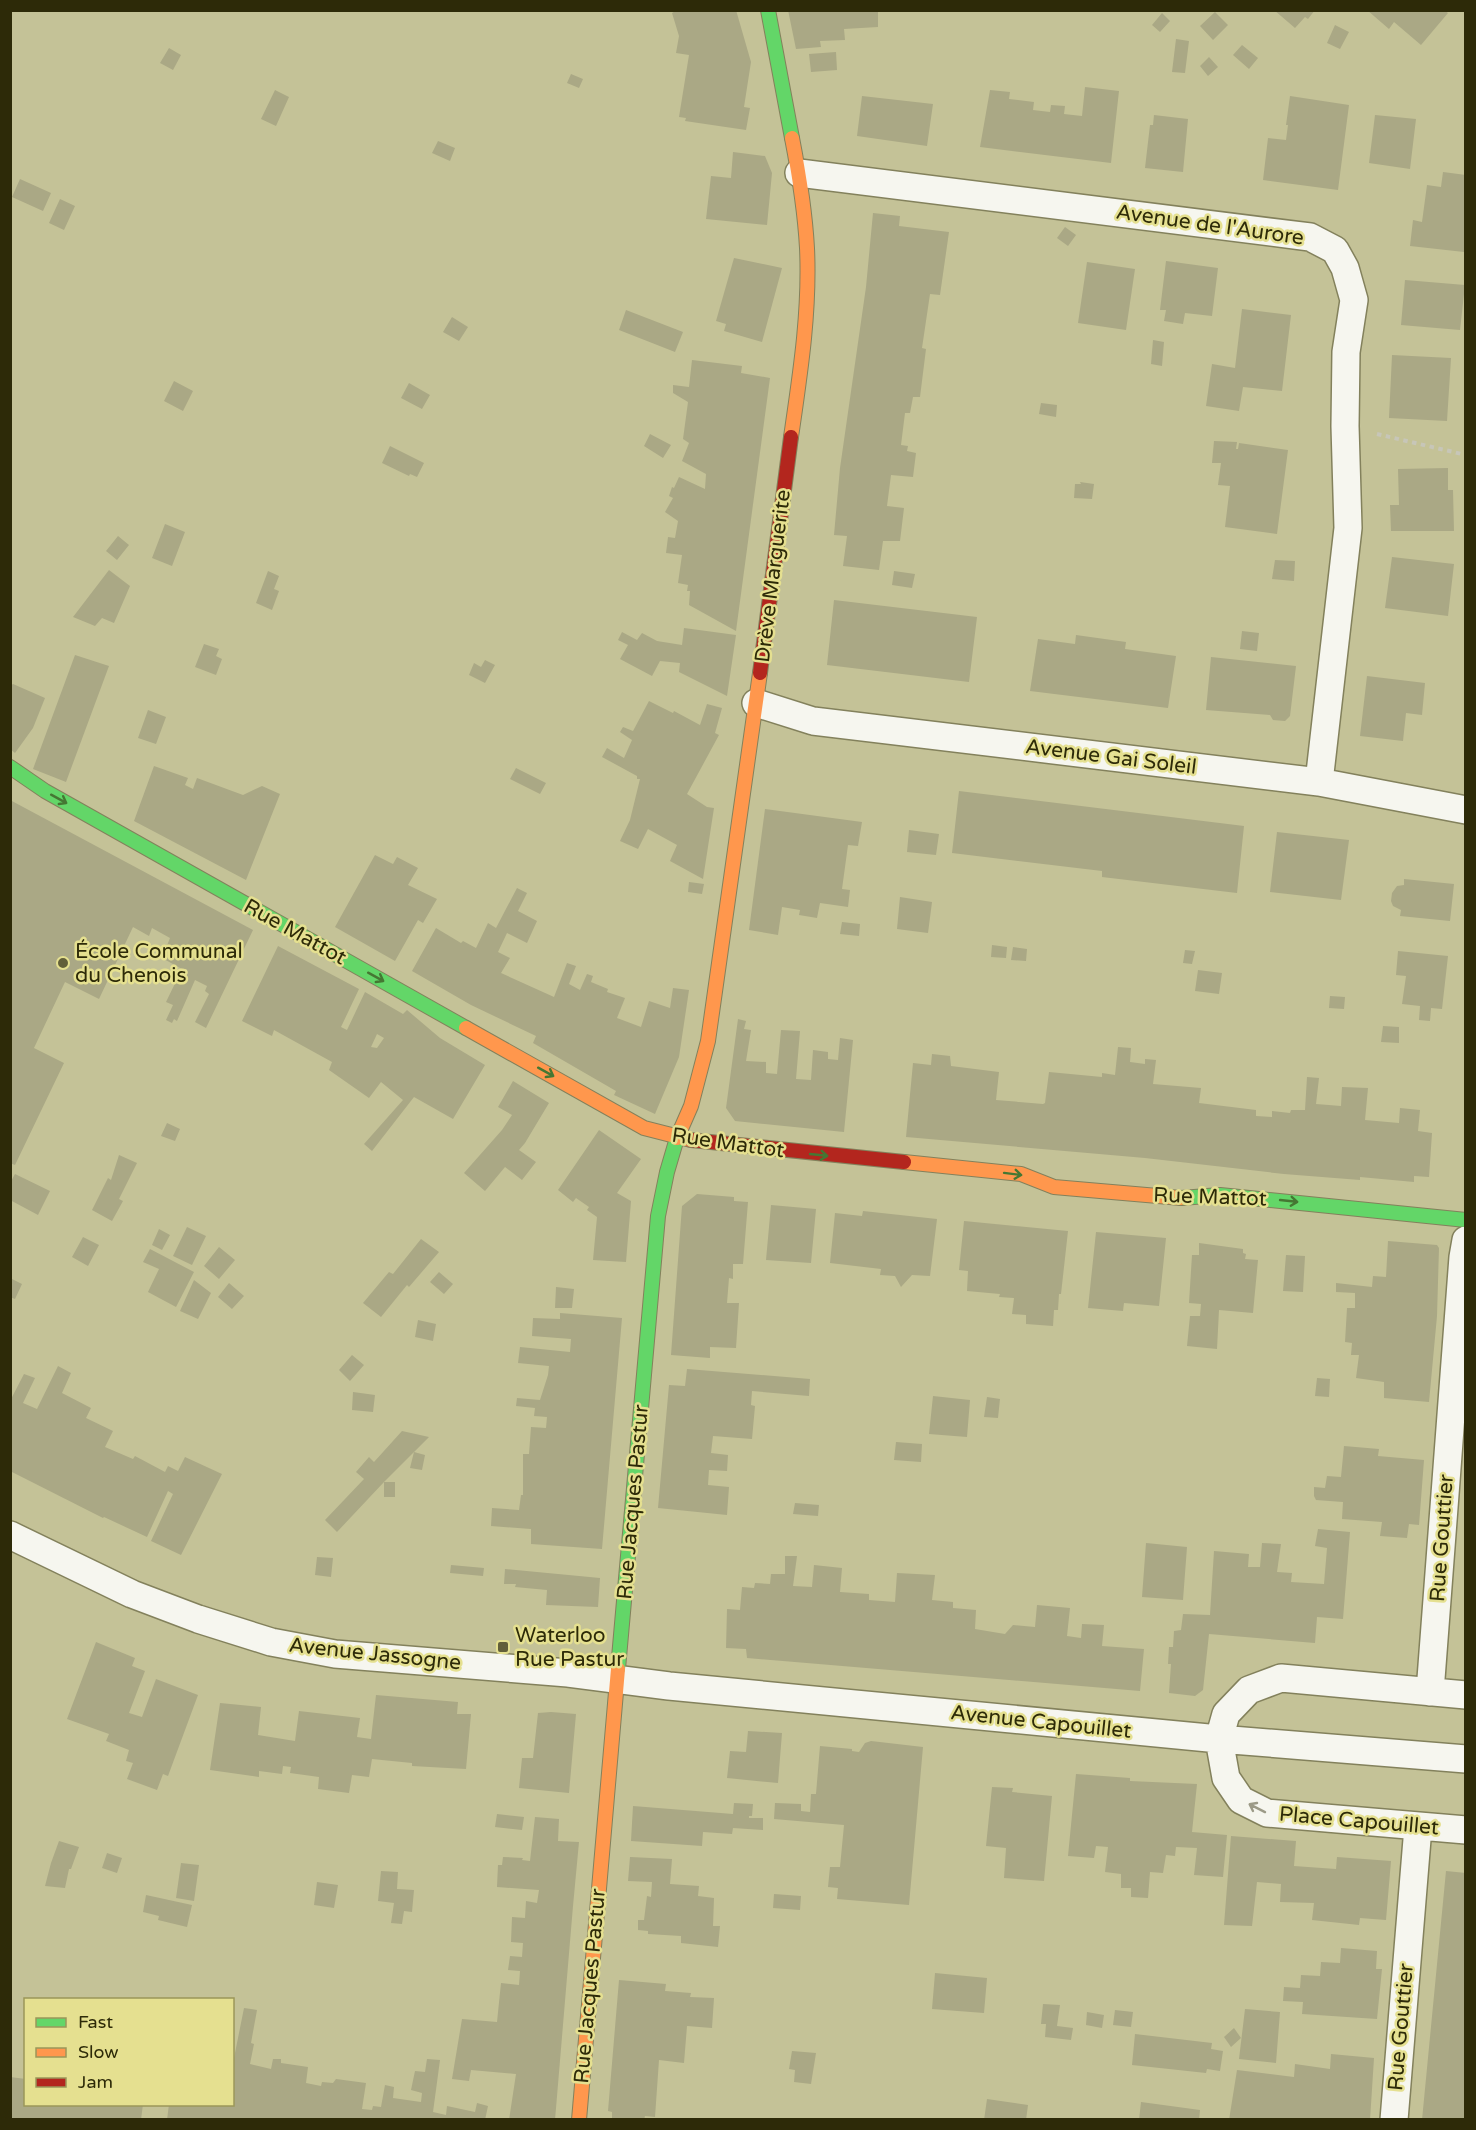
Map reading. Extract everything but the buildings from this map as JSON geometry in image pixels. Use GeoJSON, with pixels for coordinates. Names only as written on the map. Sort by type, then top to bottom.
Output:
{"type":"FeatureCollection","features":[{"type":"Feature","properties":{"kind":"street","name":"Drève Marguerite"},"geometry":{"type":"LineString","coordinates":[[677,1138],[691,1106],[708,1041],[804,342],[807,249],[799,173],[768,10]]}},
{"type":"Feature","properties":{"kind":"street","name":"Avenue de l'Aurore"},"geometry":{"type":"LineString","coordinates":[[799,173],[1310,237],[1335,250],[1345,268],[1354,300],[1346,352],[1345,426],[1348,528],[1319,782]]}},
{"type":"Feature","properties":{"kind":"street","name":"Avenue Gai Soleil"},"geometry":{"type":"LineString","coordinates":[[756,703],[813,721],[1319,782],[1466,810]]}},
{"type":"Feature","properties":{"kind":"street","name":"Rue Mattot"},"geometry":{"type":"LineString","coordinates":[[10,767],[45,791],[644,1128],[677,1138],[714,1144],[1021,1174],[1054,1187],[1179,1198],[1220,1195],[1466,1220]]}},
{"type":"Feature","properties":{"kind":"street","name":"Rue Jacques Pastur"},"geometry":{"type":"LineString","coordinates":[[579,2120],[658,1216],[677,1138]]}},
{"type":"Feature","properties":{"kind":"street","name":"Rue Gouttier"},"geometry":{"type":"LineString","coordinates":[[1430,1692],[1462,1257],[1466,1240]]}},
{"type":"Feature","properties":{"kind":"street","name":"Avenue Jassogne"},"geometry":{"type":"LineString","coordinates":[[10,1535],[132,1594],[198,1619],[271,1642],[335,1654],[617,1679]]}},
{"type":"Feature","properties":{"kind":"street","name":"Place Capouillet"},"geometry":{"type":"LineString","coordinates":[[1466,1695],[1281,1678],[1249,1690],[1226,1714],[1219,1739],[1226,1778],[1241,1800],[1267,1813],[1466,1830]]}},
{"type":"Feature","properties":{"kind":"street","name":"Avenue Capouillet"},"geometry":{"type":"LineString","coordinates":[[617,1679],[1219,1739],[1466,1759]]}},
{"type":"Feature","properties":{"kind":"street","name":"Rue Gouttier"},"geometry":{"type":"LineString","coordinates":[[1394,2120],[1418,1827]]}},
{"type":"Feature","properties":{"kind":"path"},"geometry":{"type":"LineString","coordinates":[[1345,426],[1466,455]]}},
{"type":"Feature","properties":{"kind":"traffic: fast"},"geometry":{"type":"LineString","coordinates":[[768,10],[792,138]]}},
{"type":"Feature","properties":{"kind":"traffic: fast"},"geometry":{"type":"LineString","coordinates":[[10,767],[45,791],[466,1028]]}},
{"type":"Feature","properties":{"kind":"traffic: fast"},"geometry":{"type":"LineString","coordinates":[[618,1669],[658,1216],[677,1138]]}},
{"type":"Feature","properties":{"kind":"traffic: fast"},"geometry":{"type":"LineString","coordinates":[[1181,1198],[1220,1195],[1466,1220]]}},
{"type":"Feature","properties":{"kind":"traffic: slow"},"geometry":{"type":"LineString","coordinates":[[791,437],[804,343],[808,272],[803,207],[792,138]]}},
{"type":"Feature","properties":{"kind":"traffic: slow"},"geometry":{"type":"LineString","coordinates":[[677,1138],[691,1106],[708,1041],[760,673]]}},
{"type":"Feature","properties":{"kind":"traffic: slow"},"geometry":{"type":"LineString","coordinates":[[466,1028],[644,1128],[691,1140]]}},
{"type":"Feature","properties":{"kind":"traffic: slow"},"geometry":{"type":"LineString","coordinates":[[904,1162],[1021,1174],[1054,1187],[1181,1198]]}},
{"type":"Feature","properties":{"kind":"traffic: slow"},"geometry":{"type":"LineString","coordinates":[[579,2120],[618,1669]]}},
{"type":"Feature","properties":{"kind":"traffic: jam"},"geometry":{"type":"LineString","coordinates":[[760,673],[791,437]]}},
{"type":"Feature","properties":{"kind":"traffic: jam"},"geometry":{"type":"LineString","coordinates":[[691,1140],[904,1162]]}},
{"type":"Feature","properties":{"kind":"place","name":"École Communal du Chenois"},"geometry":{"type":"Point","coordinates":[63,963]}},
{"type":"Feature","properties":{"kind":"place","name":"Waterloo Rue Pastur"},"geometry":{"type":"Point","coordinates":[503,1647]}}]}
